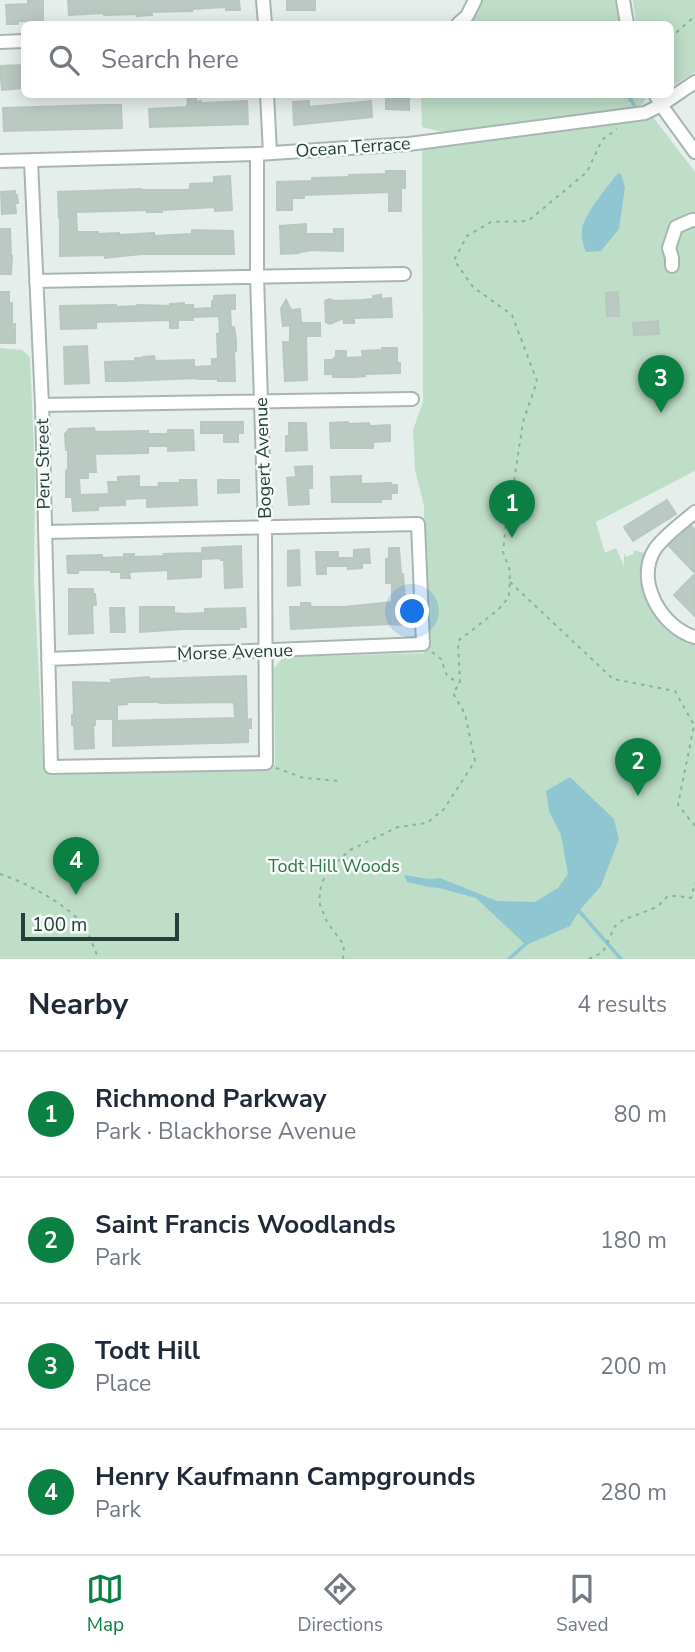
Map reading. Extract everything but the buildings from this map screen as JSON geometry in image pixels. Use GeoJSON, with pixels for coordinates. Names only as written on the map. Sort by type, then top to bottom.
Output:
{"type":"FeatureCollection","features":[{"type":"Feature","properties":{"kind":"street"},"geometry":{"type":"LineString","coordinates":[[263,0],[265,21]]}},
{"type":"Feature","properties":{"kind":"street"},"geometry":{"type":"LineString","coordinates":[[461,21],[475,0]]}},
{"type":"Feature","properties":{"kind":"street"},"geometry":{"type":"LineString","coordinates":[[623,0],[626,21]]}},
{"type":"Feature","properties":{"kind":"street"},"geometry":{"type":"LineString","coordinates":[[0,42],[21,41]]}},
{"type":"Feature","properties":{"kind":"street","name":"Ocean Terrace"},"geometry":{"type":"LineString","coordinates":[[674,92],[695,82]]}},
{"type":"Feature","properties":{"kind":"street","name":"Bogert Avenue"},"geometry":{"type":"LineString","coordinates":[[266,763],[265,528],[257,276],[267,98]]}},
{"type":"Feature","properties":{"kind":"street"},"geometry":{"type":"LineString","coordinates":[[658,100],[695,152]]}},
{"type":"Feature","properties":{"kind":"street","name":"Ocean Terrace"},"geometry":{"type":"LineString","coordinates":[[0,161],[263,153],[409,144],[645,113],[658,100]]}},
{"type":"Feature","properties":{"kind":"street","name":"Peru Street"},"geometry":{"type":"LineString","coordinates":[[31,161],[51,767],[266,763]]}},
{"type":"Feature","properties":{"kind":"street"},"geometry":{"type":"LineString","coordinates":[[672,266],[669,248],[676,227],[695,220]]}},
{"type":"Feature","properties":{"kind":"street"},"geometry":{"type":"LineString","coordinates":[[36,281],[404,274]]}},
{"type":"Feature","properties":{"kind":"street"},"geometry":{"type":"LineString","coordinates":[[41,405],[412,399]]}},
{"type":"Feature","properties":{"kind":"street"},"geometry":{"type":"LineString","coordinates":[[695,512],[655,548],[648,562],[649,586],[661,613],[674,627],[695,637]]}},
{"type":"Feature","properties":{"kind":"street"},"geometry":{"type":"LineString","coordinates":[[45,532],[418,524],[423,644]]}},
{"type":"Feature","properties":{"kind":"street","name":"Morse Avenue"},"geometry":{"type":"LineString","coordinates":[[48,659],[423,644]]}},
{"type":"Feature","properties":{"kind":"path"},"geometry":{"type":"LineString","coordinates":[[674,34],[695,16]]}},
{"type":"Feature","properties":{"kind":"path"},"geometry":{"type":"LineString","coordinates":[[343,959],[344,945],[327,922],[319,902],[321,885],[328,870],[350,850],[398,827],[428,823],[444,808],[475,761],[466,714],[453,693],[460,683],[458,641],[498,610],[509,597],[510,571],[503,552],[506,523],[504,507],[513,488],[523,422],[537,381],[512,315],[473,287],[454,260],[467,236],[491,222],[527,221],[587,172],[602,140],[619,128]]}},
{"type":"Feature","properties":{"kind":"path"},"geometry":{"type":"LineString","coordinates":[[509,581],[613,679],[675,691],[694,724],[678,805],[695,826]]}},
{"type":"Feature","properties":{"kind":"path"},"geometry":{"type":"LineString","coordinates":[[423,644],[441,659],[447,676],[460,683]]}},
{"type":"Feature","properties":{"kind":"path"},"geometry":{"type":"LineString","coordinates":[[266,763],[304,778],[341,781]]}},
{"type":"Feature","properties":{"kind":"path"},"geometry":{"type":"LineString","coordinates":[[0,874],[62,906],[79,920],[89,934],[99,959]]}},
{"type":"Feature","properties":{"kind":"path"},"geometry":{"type":"LineString","coordinates":[[589,959],[603,952],[615,926],[623,920],[657,907],[668,896],[691,898],[695,883]]}},
{"type":"Feature","properties":{"kind":"green space"},"geometry":{"type":"Polygon","coordinates":[[[483,0],[616,0],[620,21],[471,21],[483,0]]]}},
{"type":"Feature","properties":{"kind":"green space"},"geometry":{"type":"Polygon","coordinates":[[[633,0],[695,0],[695,72],[674,85],[674,21],[636,21],[633,0]]]}},
{"type":"Feature","properties":{"kind":"green space"},"geometry":{"type":"Polygon","coordinates":[[[421,98],[645,98],[643,104],[630,110],[576,118],[447,133],[422,127],[421,98]]]}},
{"type":"Feature","properties":{"kind":"green space","name":"Todt Hill Woods"},"geometry":{"type":"Polygon","coordinates":[[[653,117],[695,172],[695,471],[596,522],[605,553],[616,548],[624,566],[624,553],[626,557],[634,554],[633,550],[644,553],[643,567],[667,627],[695,645],[695,959],[0,959],[0,348],[22,350],[30,357],[35,476],[34,580],[45,769],[52,774],[265,771],[275,764],[274,669],[283,657],[424,653],[424,506],[415,470],[413,430],[423,402],[422,150],[653,117]]]}},
{"type":"Feature","properties":{"kind":"water"},"geometry":{"type":"Polygon","coordinates":[[[618,173],[621,174],[625,187],[619,229],[601,251],[586,252],[582,236],[584,223],[597,200],[618,173]]]}},
{"type":"Feature","properties":{"kind":"water"},"geometry":{"type":"Polygon","coordinates":[[[570,777],[614,819],[619,839],[601,886],[570,926],[526,945],[476,898],[407,882],[404,875],[440,878],[497,901],[535,902],[558,888],[568,874],[561,835],[549,811],[546,791],[570,777]]]}},
{"type":"Feature","properties":{"kind":"waterway"},"geometry":{"type":"LineString","coordinates":[[630,98],[634,105]]}},
{"type":"Feature","properties":{"kind":"waterway"},"geometry":{"type":"LineString","coordinates":[[579,907],[579,911],[621,959]]}},
{"type":"Feature","properties":{"kind":"waterway"},"geometry":{"type":"LineString","coordinates":[[509,959],[529,941]]}},
{"type":"Feature","properties":{"kind":"place","name":"Todt Hill"},"geometry":{"type":"Point","coordinates":[661,413]}},
{"type":"Feature","properties":{"kind":"place","name":"Richmond Parkway"},"geometry":{"type":"Point","coordinates":[512,538]}},
{"type":"Feature","properties":{"kind":"place","name":"Saint Francis Woodlands"},"geometry":{"type":"Point","coordinates":[638,796]}},
{"type":"Feature","properties":{"kind":"place","name":"Henry Kaufmann Campgrounds"},"geometry":{"type":"Point","coordinates":[76,895]}}]}
